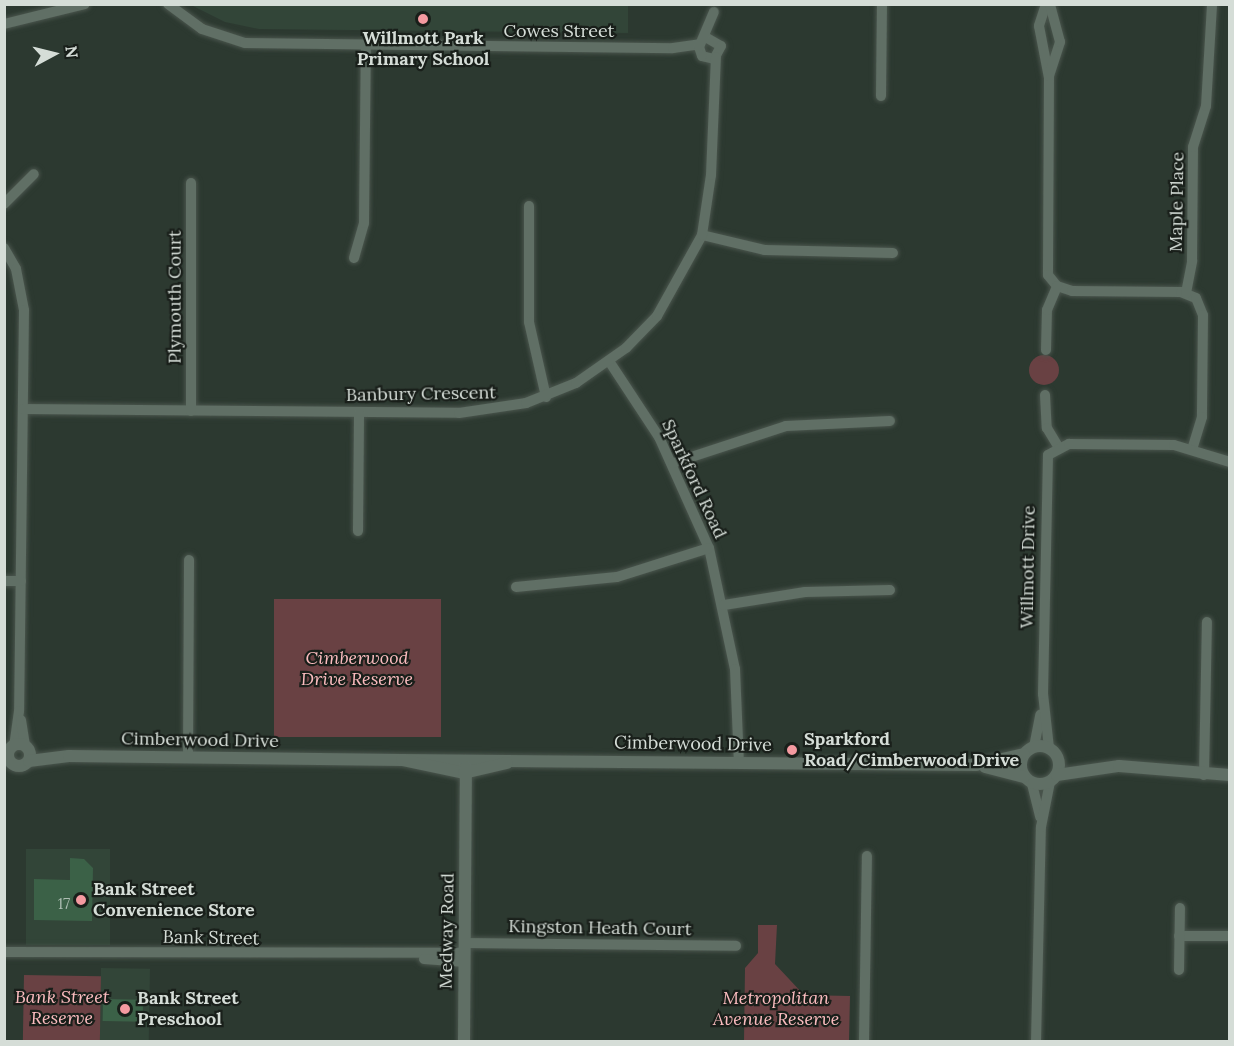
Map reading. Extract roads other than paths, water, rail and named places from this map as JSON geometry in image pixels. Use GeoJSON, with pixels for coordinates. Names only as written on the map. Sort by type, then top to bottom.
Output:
{"type":"FeatureCollection","features":[{"type":"Feature","properties":{"kind":"street"},"geometry":{"type":"LineString","coordinates":[[4,24],[85,4]]}},
{"type":"Feature","properties":{"kind":"street","name":"Cowes Street"},"geometry":{"type":"LineString","coordinates":[[168,4],[202,29],[235,41],[366,46],[708,49]]}},
{"type":"Feature","properties":{"kind":"street"},"geometry":{"type":"LineString","coordinates":[[881,96],[882,4]]}},
{"type":"Feature","properties":{"kind":"street"},"geometry":{"type":"LineString","coordinates":[[1048,4],[1060,42],[1049,78]]}},
{"type":"Feature","properties":{"kind":"street"},"geometry":{"type":"LineString","coordinates":[[1048,4],[1039,26],[1049,78],[1047,267],[1057,286]]}},
{"type":"Feature","properties":{"kind":"street","name":"Maple Place"},"geometry":{"type":"LineString","coordinates":[[1186,293],[1192,261],[1193,147],[1207,99],[1212,5]]}},
{"type":"Feature","properties":{"kind":"street","name":"Banbury Crescent"},"geometry":{"type":"LineString","coordinates":[[22,409],[484,411],[546,397],[609,361],[670,299],[702,235],[711,175],[713,87],[708,49],[714,8]]}},
{"type":"Feature","properties":{"kind":"street"},"geometry":{"type":"LineString","coordinates":[[354,258],[364,223],[366,46]]}},
{"type":"Feature","properties":{"kind":"street"},"geometry":{"type":"LineString","coordinates":[[4,204],[34,174]]}},
{"type":"Feature","properties":{"kind":"street","name":"Plymouth Court"},"geometry":{"type":"LineString","coordinates":[[191,183],[191,411]]}},
{"type":"Feature","properties":{"kind":"street"},"geometry":{"type":"LineString","coordinates":[[529,206],[529,322],[546,397]]}},
{"type":"Feature","properties":{"kind":"street"},"geometry":{"type":"LineString","coordinates":[[702,235],[776,251],[893,253]]}},
{"type":"Feature","properties":{"kind":"street"},"geometry":{"type":"LineString","coordinates":[[4,248],[23,304],[18,749],[7,761]]}},
{"type":"Feature","properties":{"kind":"street"},"geometry":{"type":"LineString","coordinates":[[1057,286],[1186,293],[1200,302],[1203,315],[1202,417],[1192,450]]}},
{"type":"Feature","properties":{"kind":"street"},"geometry":{"type":"LineString","coordinates":[[1046,350],[1047,310],[1057,286]]}},
{"type":"Feature","properties":{"kind":"street","name":"Sparkford Road"},"geometry":{"type":"LineString","coordinates":[[609,361],[673,463],[709,548],[724,606],[735,669],[739,763]]}},
{"type":"Feature","properties":{"kind":"street"},"geometry":{"type":"LineString","coordinates":[[1045,395],[1047,428],[1058,446],[1174,445],[1230,462]]}},
{"type":"Feature","properties":{"kind":"street"},"geometry":{"type":"LineString","coordinates":[[358,531],[359,412]]}},
{"type":"Feature","properties":{"kind":"street"},"geometry":{"type":"LineString","coordinates":[[673,463],[786,426],[890,421]]}},
{"type":"Feature","properties":{"kind":"street","name":"Willmott Drive"},"geometry":{"type":"LineString","coordinates":[[1053,752],[1043,694],[1045,471],[1048,455],[1058,446]]}},
{"type":"Feature","properties":{"kind":"street"},"geometry":{"type":"LineString","coordinates":[[516,587],[617,577],[709,548]]}},
{"type":"Feature","properties":{"kind":"street"},"geometry":{"type":"LineString","coordinates":[[188,758],[189,560]]}},
{"type":"Feature","properties":{"kind":"street"},"geometry":{"type":"LineString","coordinates":[[4,581],[21,581]]}},
{"type":"Feature","properties":{"kind":"street"},"geometry":{"type":"LineString","coordinates":[[724,606],[805,592],[890,590]]}},
{"type":"Feature","properties":{"kind":"street"},"geometry":{"type":"LineString","coordinates":[[1204,775],[1207,622]]}},
{"type":"Feature","properties":{"kind":"street","name":"Willmott Drive"},"geometry":{"type":"LineString","coordinates":[[1029,750],[1043,694]]}},
{"type":"Feature","properties":{"kind":"street","name":"Cimberwood Drive"},"geometry":{"type":"LineString","coordinates":[[7,761],[20,766],[18,749],[69,756],[402,760],[440,757],[468,769],[517,761],[976,765],[1028,780]]}},
{"type":"Feature","properties":{"kind":"street"},"geometry":{"type":"LineString","coordinates":[[1029,750],[1028,780],[1041,827]]}},
{"type":"Feature","properties":{"kind":"street","name":"Cimberwood Drive"},"geometry":{"type":"LineString","coordinates":[[976,765],[1029,750],[1053,752],[1092,767]]}},
{"type":"Feature","properties":{"kind":"street"},"geometry":{"type":"LineString","coordinates":[[1036,1041],[1041,827],[1054,778],[1053,752]]}},
{"type":"Feature","properties":{"kind":"street"},"geometry":{"type":"LineString","coordinates":[[1028,780],[1054,778],[1092,767],[1230,775]]}},
{"type":"Feature","properties":{"kind":"street","name":"Medway Road"},"geometry":{"type":"LineString","coordinates":[[464,1041],[468,769]]}},
{"type":"Feature","properties":{"kind":"street"},"geometry":{"type":"LineString","coordinates":[[864,1041],[867,856]]}},
{"type":"Feature","properties":{"kind":"street"},"geometry":{"type":"LineString","coordinates":[[1179,970],[1180,908]]}},
{"type":"Feature","properties":{"kind":"street"},"geometry":{"type":"LineString","coordinates":[[1179,936],[1230,936]]}},
{"type":"Feature","properties":{"kind":"street","name":"Kingston Heath Court"},"geometry":{"type":"LineString","coordinates":[[465,953],[736,946]]}},
{"type":"Feature","properties":{"kind":"street","name":"Bank Street"},"geometry":{"type":"LineString","coordinates":[[4,952],[418,957],[465,953]]}},
{"type":"Feature","properties":{"kind":"place","name":"Willmott Park Primary School"},"geometry":{"type":"Point","coordinates":[423,19]}},
{"type":"Feature","properties":{"kind":"place","name":"Sparkford Road/Cimberwood Drive"},"geometry":{"type":"Point","coordinates":[792,750]}},
{"type":"Feature","properties":{"kind":"place","name":"Bank Street Convenience Store"},"geometry":{"type":"Point","coordinates":[81,900]}},
{"type":"Feature","properties":{"kind":"place","name":"Bank Street Preschool"},"geometry":{"type":"Point","coordinates":[125,1009]}},
{"type":"Feature","properties":{"kind":"park label","name":"Cimberwood Drive Reserve"},"geometry":{"type":"Point","coordinates":[357,669]}},
{"type":"Feature","properties":{"kind":"park label","name":"Bank Street Reserve"},"geometry":{"type":"Point","coordinates":[62,1008]}},
{"type":"Feature","properties":{"kind":"park label","name":"Metropolitan Avenue Reserve"},"geometry":{"type":"Point","coordinates":[776,1009]}}]}
